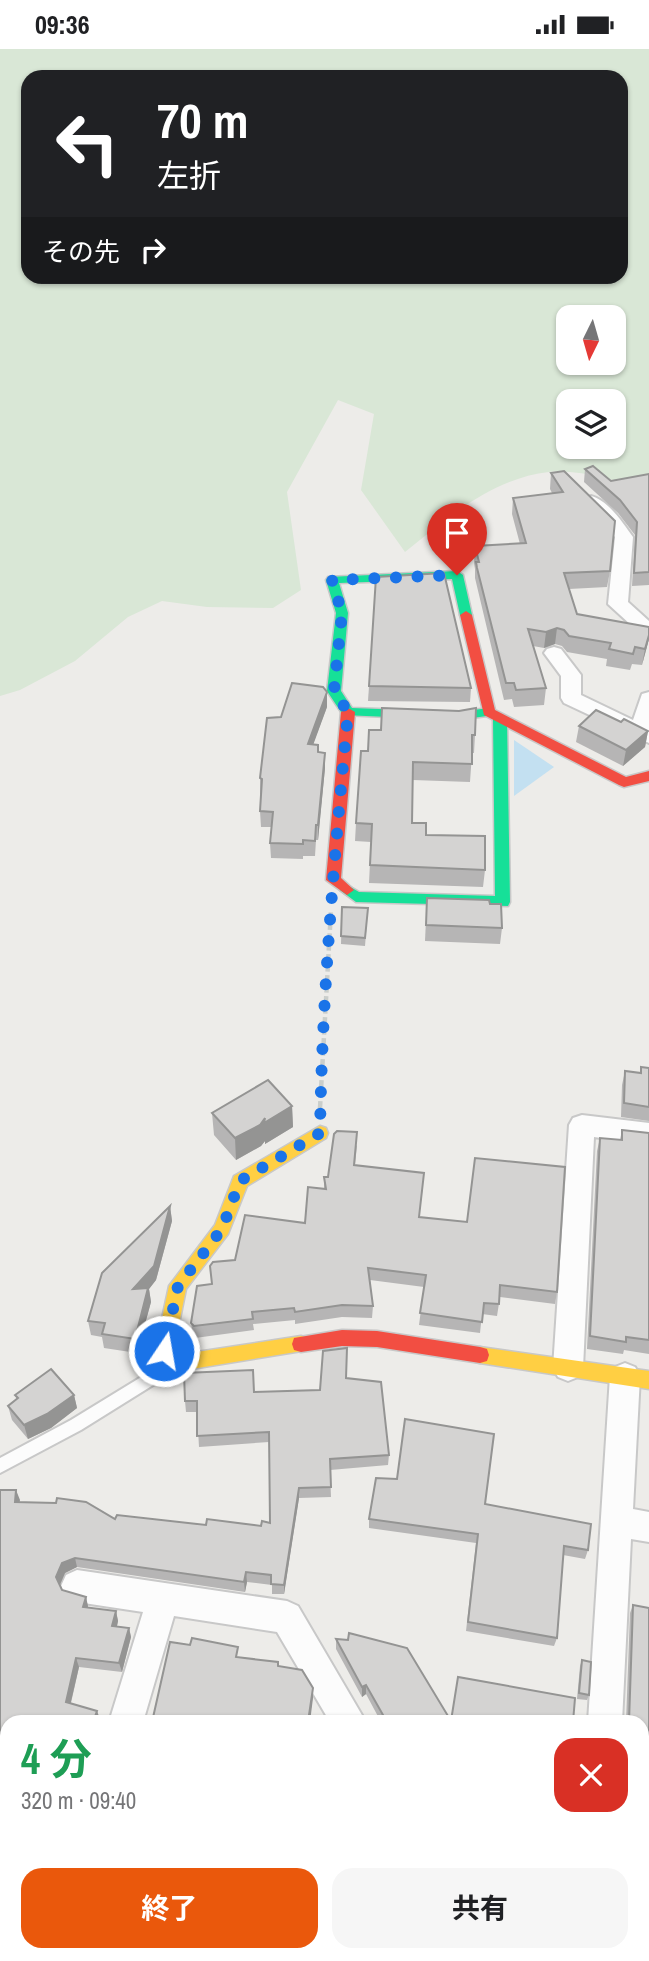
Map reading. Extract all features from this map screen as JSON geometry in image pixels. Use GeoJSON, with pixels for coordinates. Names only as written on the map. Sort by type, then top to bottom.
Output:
{"type":"FeatureCollection","features":[{"type":"Feature","properties":{"kind":"street"},"geometry":{"type":"LineString","coordinates":[[582,493],[610,519],[624,537],[618,604],[649,631]]}},
{"type":"Feature","properties":{"kind":"street"},"geometry":{"type":"LineString","coordinates":[[457,575],[494,715],[503,902],[356,897],[333,880],[348,712],[334,691],[342,613],[332,580],[457,575]]}},
{"type":"Feature","properties":{"kind":"street"},"geometry":{"type":"LineString","coordinates":[[554,653],[571,675],[571,698],[645,734],[649,699]]}},
{"type":"Feature","properties":{"kind":"street"},"geometry":{"type":"LineString","coordinates":[[348,712],[494,715],[624,782],[649,776]]}},
{"type":"Feature","properties":{"kind":"street"},"geometry":{"type":"LineString","coordinates":[[568,1368],[582,1125],[649,1134]]}},
{"type":"Feature","properties":{"kind":"street"},"geometry":{"type":"LineString","coordinates":[[320,1133],[240,1181],[222,1229],[178,1286],[164,1351],[173,1364],[342,1338],[365,1338],[637,1378],[616,1521],[605,1715]]}},
{"type":"Feature","properties":{"kind":"street"},"geometry":{"type":"LineString","coordinates":[[616,1521],[649,1527]]}},
{"type":"Feature","properties":{"kind":"street"},"geometry":{"type":"LineString","coordinates":[[77,1586],[287,1616],[345,1715]]}},
{"type":"Feature","properties":{"kind":"street"},"geometry":{"type":"LineString","coordinates":[[128,1715],[163,1597]]}},
{"type":"Feature","properties":{"kind":"lane"},"geometry":{"type":"LineString","coordinates":[[0,1465],[76,1425],[173,1364]]}},
{"type":"Feature","properties":{"kind":"path"},"geometry":{"type":"LineString","coordinates":[[320,1133],[320,1067],[333,880]]}},
{"type":"Feature","properties":{"kind":"green space"},"geometry":{"type":"Polygon","coordinates":[[[0,49],[649,49],[649,489],[574,472],[549,472],[528,476],[509,482],[472,501],[405,552],[361,490],[374,414],[338,400],[287,492],[301,590],[273,608],[207,607],[162,601],[128,617],[75,661],[20,690],[0,696],[0,49]]]}},
{"type":"Feature","properties":{"kind":"water"},"geometry":{"type":"Polygon","coordinates":[[[514,740],[554,767],[514,796],[514,740]]]}},
{"type":"Feature","properties":{"kind":"building"},"geometry":{"type":"Polygon","coordinates":[[[593,466],[611,481],[649,474],[649,572],[634,573],[637,522],[620,500],[585,469],[593,466]]]}},
{"type":"Feature","properties":{"kind":"building"},"geometry":{"type":"Polygon","coordinates":[[[564,471],[615,521],[610,571],[564,573],[577,614],[649,627],[649,635],[645,649],[635,647],[633,654],[609,649],[611,643],[569,636],[564,630],[557,628],[546,632],[528,629],[546,688],[516,690],[514,683],[506,683],[477,568],[476,562],[479,562],[475,546],[526,543],[513,498],[563,492],[551,473],[564,471]]]}},
{"type":"Feature","properties":{"kind":"building"},"geometry":{"type":"Polygon","coordinates":[[[444,573],[471,688],[369,686],[376,577],[444,573]]]}},
{"type":"Feature","properties":{"kind":"building"},"geometry":{"type":"Polygon","coordinates":[[[292,683],[323,687],[327,692],[308,744],[318,745],[318,752],[325,753],[318,825],[315,841],[303,840],[303,844],[270,843],[273,812],[260,811],[260,778],[267,718],[281,717],[292,683]]]}},
{"type":"Feature","properties":{"kind":"building"},"geometry":{"type":"Polygon","coordinates":[[[382,708],[459,711],[476,708],[472,764],[413,762],[412,823],[426,823],[426,835],[485,836],[485,870],[370,865],[372,824],[356,823],[361,751],[368,751],[369,730],[381,730],[382,708]]]}},
{"type":"Feature","properties":{"kind":"building"},"geometry":{"type":"Polygon","coordinates":[[[596,710],[621,722],[624,719],[648,731],[626,750],[579,726],[596,710]]]}},
{"type":"Feature","properties":{"kind":"building"},"geometry":{"type":"Polygon","coordinates":[[[427,898],[489,900],[490,904],[501,904],[502,928],[426,925],[427,898]]]}},
{"type":"Feature","properties":{"kind":"building"},"geometry":{"type":"Polygon","coordinates":[[[342,907],[368,908],[365,938],[341,936],[342,907]]]}},
{"type":"Feature","properties":{"kind":"building"},"geometry":{"type":"Polygon","coordinates":[[[641,1067],[649,1068],[649,1107],[624,1103],[625,1071],[641,1073],[641,1067]]]}},
{"type":"Feature","properties":{"kind":"building"},"geometry":{"type":"Polygon","coordinates":[[[268,1080],[292,1106],[264,1123],[265,1118],[260,1125],[235,1138],[212,1113],[268,1080]]]}},
{"type":"Feature","properties":{"kind":"building"},"geometry":{"type":"Polygon","coordinates":[[[622,1130],[649,1133],[649,1340],[626,1337],[626,1342],[590,1336],[600,1138],[622,1140],[622,1130]]]}},
{"type":"Feature","properties":{"kind":"building"},"geometry":{"type":"Polygon","coordinates":[[[337,1131],[357,1132],[354,1165],[424,1173],[419,1217],[467,1222],[475,1158],[565,1167],[557,1292],[500,1285],[499,1304],[484,1303],[482,1322],[420,1313],[426,1275],[368,1268],[373,1306],[342,1305],[295,1312],[294,1308],[252,1312],[253,1319],[194,1326],[191,1323],[197,1286],[212,1284],[210,1266],[213,1262],[235,1260],[245,1215],[305,1223],[308,1187],[326,1189],[324,1177],[328,1177],[334,1134],[337,1131]]]}},
{"type":"Feature","properties":{"kind":"building"},"geometry":{"type":"Polygon","coordinates":[[[170,1206],[154,1266],[133,1289],[148,1288],[135,1339],[102,1334],[105,1323],[88,1321],[102,1273],[170,1206]]]}},
{"type":"Feature","properties":{"kind":"building"},"geometry":{"type":"Polygon","coordinates":[[[347,1348],[346,1378],[381,1382],[389,1455],[330,1459],[331,1487],[299,1488],[284,1585],[271,1584],[271,1575],[246,1572],[244,1582],[75,1558],[62,1563],[56,1577],[62,1590],[86,1597],[83,1607],[116,1611],[112,1626],[129,1628],[119,1663],[76,1658],[66,1702],[97,1711],[96,1715],[0,1715],[0,1490],[16,1490],[15,1502],[56,1503],[57,1498],[86,1502],[115,1519],[117,1515],[206,1525],[207,1519],[261,1526],[262,1521],[270,1523],[269,1432],[197,1436],[197,1401],[185,1401],[184,1373],[253,1370],[254,1392],[320,1390],[323,1351],[347,1348]]]}},
{"type":"Feature","properties":{"kind":"building"},"geometry":{"type":"Polygon","coordinates":[[[51,1369],[74,1395],[47,1414],[24,1425],[8,1406],[18,1398],[15,1395],[51,1369]]]}},
{"type":"Feature","properties":{"kind":"building"},"geometry":{"type":"Polygon","coordinates":[[[405,1419],[494,1434],[485,1504],[591,1524],[588,1550],[564,1546],[557,1638],[468,1622],[478,1534],[369,1519],[376,1478],[397,1479],[405,1419]]]}},
{"type":"Feature","properties":{"kind":"building"},"geometry":{"type":"Polygon","coordinates":[[[633,1605],[649,1608],[649,1715],[629,1715],[633,1605]]]}},
{"type":"Feature","properties":{"kind":"building"},"geometry":{"type":"Polygon","coordinates":[[[349,1633],[407,1648],[447,1715],[383,1715],[366,1685],[362,1687],[336,1639],[348,1640],[349,1633]]]}},
{"type":"Feature","properties":{"kind":"building"},"geometry":{"type":"Polygon","coordinates":[[[192,1638],[238,1647],[236,1657],[278,1662],[278,1666],[302,1670],[313,1688],[309,1715],[154,1715],[170,1642],[190,1645],[192,1638]]]}},
{"type":"Feature","properties":{"kind":"building"},"geometry":{"type":"Polygon","coordinates":[[[582,1660],[591,1662],[589,1695],[579,1693],[582,1660]]]}},
{"type":"Feature","properties":{"kind":"building"},"geometry":{"type":"Polygon","coordinates":[[[458,1677],[575,1698],[574,1715],[452,1715],[458,1677]]]}},
{"type":"Feature","properties":{"kind":"traffic: fast"},"geometry":{"type":"LineString","coordinates":[[466,615],[457,575],[332,580],[342,613],[334,691],[348,712],[458,716],[489,712]]}},
{"type":"Feature","properties":{"kind":"traffic: fast"},"geometry":{"type":"LineString","coordinates":[[347,890],[356,897],[503,902],[500,719]]}},
{"type":"Feature","properties":{"kind":"traffic: slow"},"geometry":{"type":"LineString","coordinates":[[301,1344],[173,1364],[164,1351],[178,1286],[222,1229],[240,1181],[320,1133]]}},
{"type":"Feature","properties":{"kind":"traffic: slow"},"geometry":{"type":"LineString","coordinates":[[480,1355],[649,1380]]}},
{"type":"Feature","properties":{"kind":"traffic: jam"},"geometry":{"type":"LineString","coordinates":[[466,615],[489,712],[624,782],[649,776]]}},
{"type":"Feature","properties":{"kind":"traffic: jam"},"geometry":{"type":"LineString","coordinates":[[347,890],[333,880],[348,712]]}},
{"type":"Feature","properties":{"kind":"traffic: jam"},"geometry":{"type":"LineString","coordinates":[[301,1344],[342,1338],[377,1339],[480,1355]]}},
{"type":"Feature","properties":{"kind":"route"},"geometry":{"type":"LineString","coordinates":[[164,1351],[178,1286],[222,1229],[240,1181],[320,1133],[320,1067],[348,712],[334,691],[342,613],[332,580],[457,575]]}}]}
